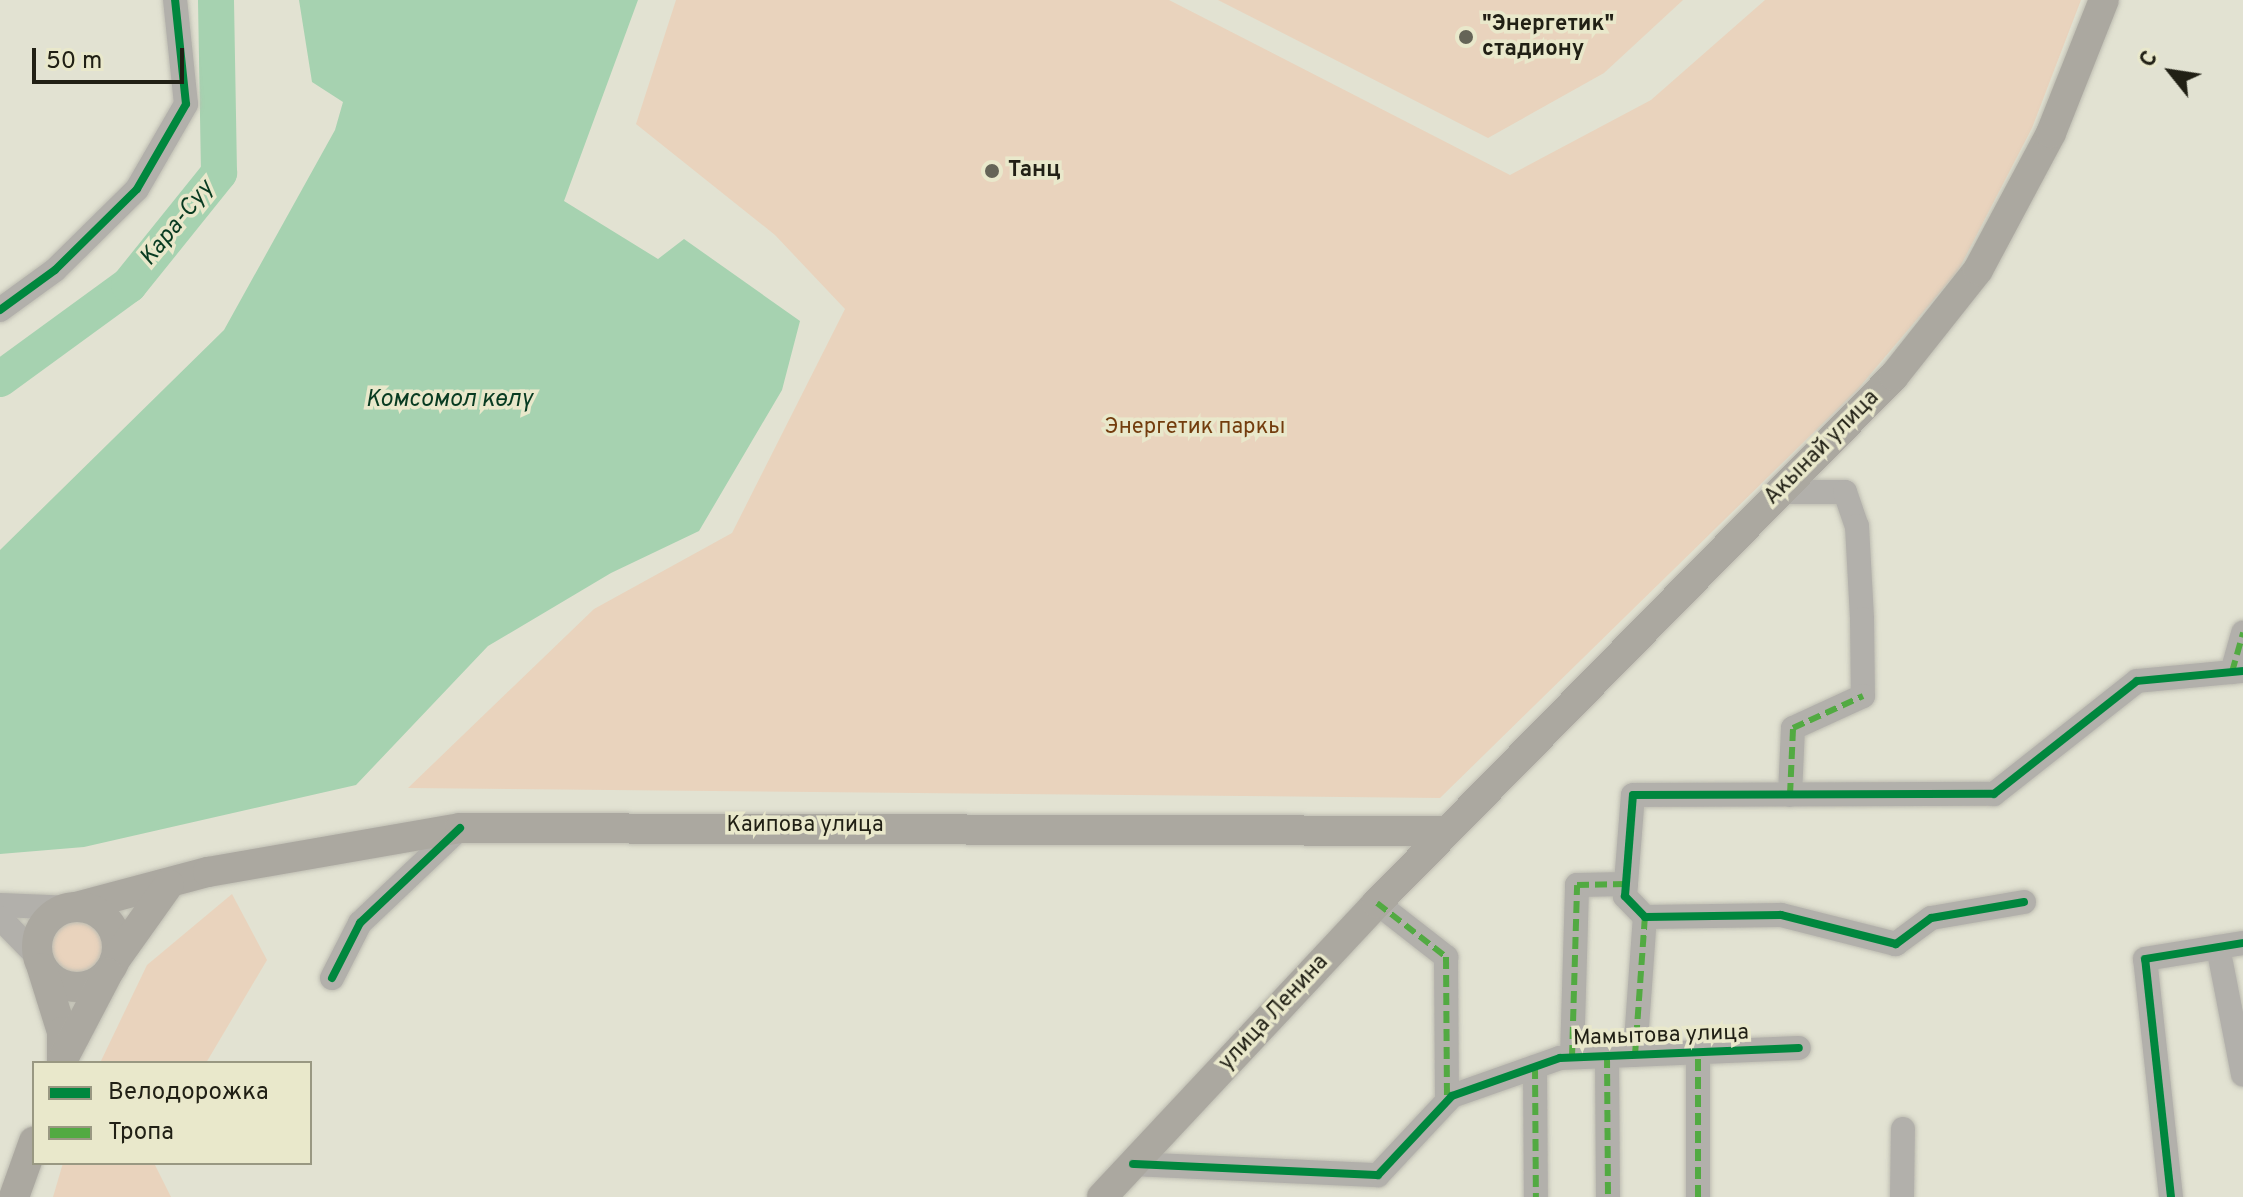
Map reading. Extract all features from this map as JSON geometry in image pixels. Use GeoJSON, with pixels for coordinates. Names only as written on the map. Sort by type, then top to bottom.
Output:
{"type":"FeatureCollection","features":[{"type":"Feature","properties":{"kind":"main road","name":"Акынай улица"},"geometry":{"type":"LineString","coordinates":[[1447,831],[1894,376],[1978,270],[2051,133],[2104,0]]}},
{"type":"Feature","properties":{"kind":"main road","name":"Каипова улица"},"geometry":{"type":"LineString","coordinates":[[74,908],[169,884],[460,828],[1447,831]]}},
{"type":"Feature","properties":{"kind":"main road","name":"улица Ленина"},"geometry":{"type":"LineString","coordinates":[[1102,1197],[1447,831]]}},
{"type":"Feature","properties":{"kind":"main road"},"geometry":{"type":"LineString","coordinates":[[63,1061],[112,966],[169,884]]}},
{"type":"Feature","properties":{"kind":"main road"},"geometry":{"type":"LineString","coordinates":[[62,1061],[62,1032],[40,961],[41,931],[74,908],[104,918],[113,930],[112,966]]}},
{"type":"Feature","properties":{"kind":"main road"},"geometry":{"type":"LineString","coordinates":[[40,961],[50,977],[79,988],[112,966]]}},
{"type":"Feature","properties":{"kind":"main road"},"geometry":{"type":"LineString","coordinates":[[14,1197],[32,1147]]}},
{"type":"Feature","properties":{"kind":"street"},"geometry":{"type":"LineString","coordinates":[[0,310],[55,270],[137,189],[186,104],[175,0]]}},
{"type":"Feature","properties":{"kind":"street"},"geometry":{"type":"LineString","coordinates":[[1778,492],[1845,492],[1857,526],[1862,619],[1863,696],[1793,728],[1790,795]]}},
{"type":"Feature","properties":{"kind":"street"},"geometry":{"type":"LineString","coordinates":[[2024,902],[1931,918],[1896,944],[1781,915],[1645,917],[1625,896],[1633,795],[1994,794],[2137,681],[2238,672],[2243,633]]}},
{"type":"Feature","properties":{"kind":"street"},"geometry":{"type":"LineString","coordinates":[[332,978],[360,923],[460,828]]}},
{"type":"Feature","properties":{"kind":"street"},"geometry":{"type":"LineString","coordinates":[[1572,1057],[1577,885],[1626,884]]}},
{"type":"Feature","properties":{"kind":"street"},"geometry":{"type":"LineString","coordinates":[[1377,903],[1446,957],[1447,1101]]}},
{"type":"Feature","properties":{"kind":"street"},"geometry":{"type":"LineString","coordinates":[[0,905],[74,908]]}},
{"type":"Feature","properties":{"kind":"street"},"geometry":{"type":"LineString","coordinates":[[1635,1055],[1645,917]]}},
{"type":"Feature","properties":{"kind":"street"},"geometry":{"type":"LineString","coordinates":[[0,918],[40,961]]}},
{"type":"Feature","properties":{"kind":"street"},"geometry":{"type":"LineString","coordinates":[[2171,1197],[2145,959],[2243,943]]}},
{"type":"Feature","properties":{"kind":"street"},"geometry":{"type":"LineString","coordinates":[[2218,947],[2243,1075]]}},
{"type":"Feature","properties":{"kind":"street","name":"Мамытова улица"},"geometry":{"type":"LineString","coordinates":[[1133,1164],[1378,1175],[1447,1101],[1535,1067],[1572,1057],[1799,1048]]}},
{"type":"Feature","properties":{"kind":"street","name":"Мамытова улица"},"geometry":{"type":"LineString","coordinates":[[1698,1052],[1698,1197]]}},
{"type":"Feature","properties":{"kind":"street","name":"Мамытова улица"},"geometry":{"type":"LineString","coordinates":[[1607,1056],[1608,1197]]}},
{"type":"Feature","properties":{"kind":"street"},"geometry":{"type":"LineString","coordinates":[[1535,1067],[1536,1197]]}},
{"type":"Feature","properties":{"kind":"street"},"geometry":{"type":"LineString","coordinates":[[1902,1197],[1903,1129]]}},
{"type":"Feature","properties":{"kind":"green space","name":"Энергетик паркы"},"geometry":{"type":"Polygon","coordinates":[[[676,0],[1169,0],[1510,175],[1651,100],[1765,0],[2081,0],[2032,128],[1958,271],[1857,390],[1440,798],[408,788],[594,609],[732,533],[845,309],[775,235],[636,124],[676,0]]]}},
{"type":"Feature","properties":{"kind":"green space","name":"\"Энергетик\" стадиону"},"geometry":{"type":"Polygon","coordinates":[[[1218,0],[1683,0],[1604,73],[1488,138],[1218,0]]]}},
{"type":"Feature","properties":{"kind":"green space"},"geometry":{"type":"Polygon","coordinates":[[[232,894],[267,960],[207,1061],[101,1061],[147,965],[232,894]]]}},
{"type":"Feature","properties":{"kind":"green space"},"geometry":{"type":"Polygon","coordinates":[[[77,918],[88,920],[97,927],[104,936],[104,958],[97,967],[88,974],[77,976],[66,974],[57,967],[50,958],[48,947],[50,936],[57,927],[66,920],[77,918]]]}},
{"type":"Feature","properties":{"kind":"green space"},"geometry":{"type":"Polygon","coordinates":[[[62,1165],[155,1165],[171,1197],[53,1197],[62,1165]]]}},
{"type":"Feature","properties":{"kind":"water","name":"Комсомол көлү"},"geometry":{"type":"Polygon","coordinates":[[[299,0],[638,0],[564,201],[658,259],[684,239],[800,321],[782,390],[699,531],[611,573],[488,646],[356,785],[84,847],[0,854],[0,550],[224,330],[335,130],[343,102],[312,82],[299,0]]]}},
{"type":"Feature","properties":{"kind":"waterway","name":"Кара-Суу"},"geometry":{"type":"LineString","coordinates":[[0,379],[129,285],[219,173],[216,0]]}},
{"type":"Feature","properties":{"kind":"marked path"},"geometry":{"type":"LineString","coordinates":[[2232,672],[2243,633]]}},
{"type":"Feature","properties":{"kind":"marked path"},"geometry":{"type":"LineString","coordinates":[[1790,795],[1793,728],[1863,696]]}},
{"type":"Feature","properties":{"kind":"marked path"},"geometry":{"type":"LineString","coordinates":[[1572,1057],[1577,885],[1626,884]]}},
{"type":"Feature","properties":{"kind":"marked path"},"geometry":{"type":"LineString","coordinates":[[1377,903],[1446,957],[1447,1101]]}},
{"type":"Feature","properties":{"kind":"marked path"},"geometry":{"type":"LineString","coordinates":[[1635,1055],[1645,917]]}},
{"type":"Feature","properties":{"kind":"marked path"},"geometry":{"type":"LineString","coordinates":[[1698,1052],[1698,1197]]}},
{"type":"Feature","properties":{"kind":"marked path"},"geometry":{"type":"LineString","coordinates":[[1607,1056],[1608,1197]]}},
{"type":"Feature","properties":{"kind":"marked path"},"geometry":{"type":"LineString","coordinates":[[1535,1067],[1536,1197]]}},
{"type":"Feature","properties":{"kind":"cycle path"},"geometry":{"type":"LineString","coordinates":[[0,310],[55,270],[137,189],[186,104],[175,0]]}},
{"type":"Feature","properties":{"kind":"cycle path"},"geometry":{"type":"LineString","coordinates":[[2024,902],[1931,918],[1896,944],[1781,915],[1645,917],[1625,896],[1633,795],[1994,794],[2137,681],[2243,671]]}},
{"type":"Feature","properties":{"kind":"cycle path"},"geometry":{"type":"LineString","coordinates":[[332,978],[360,923],[460,828]]}},
{"type":"Feature","properties":{"kind":"cycle path"},"geometry":{"type":"LineString","coordinates":[[2171,1197],[2145,959],[2243,943]]}},
{"type":"Feature","properties":{"kind":"cycle path"},"geometry":{"type":"LineString","coordinates":[[1133,1164],[1378,1175],[1452,1096],[1560,1058],[1799,1048]]}},
{"type":"Feature","properties":{"kind":"place","name":"\"Энергетик\" стадиону"},"geometry":{"type":"Point","coordinates":[1466,37]}},
{"type":"Feature","properties":{"kind":"place","name":"Танц"},"geometry":{"type":"Point","coordinates":[992,171]}}]}
